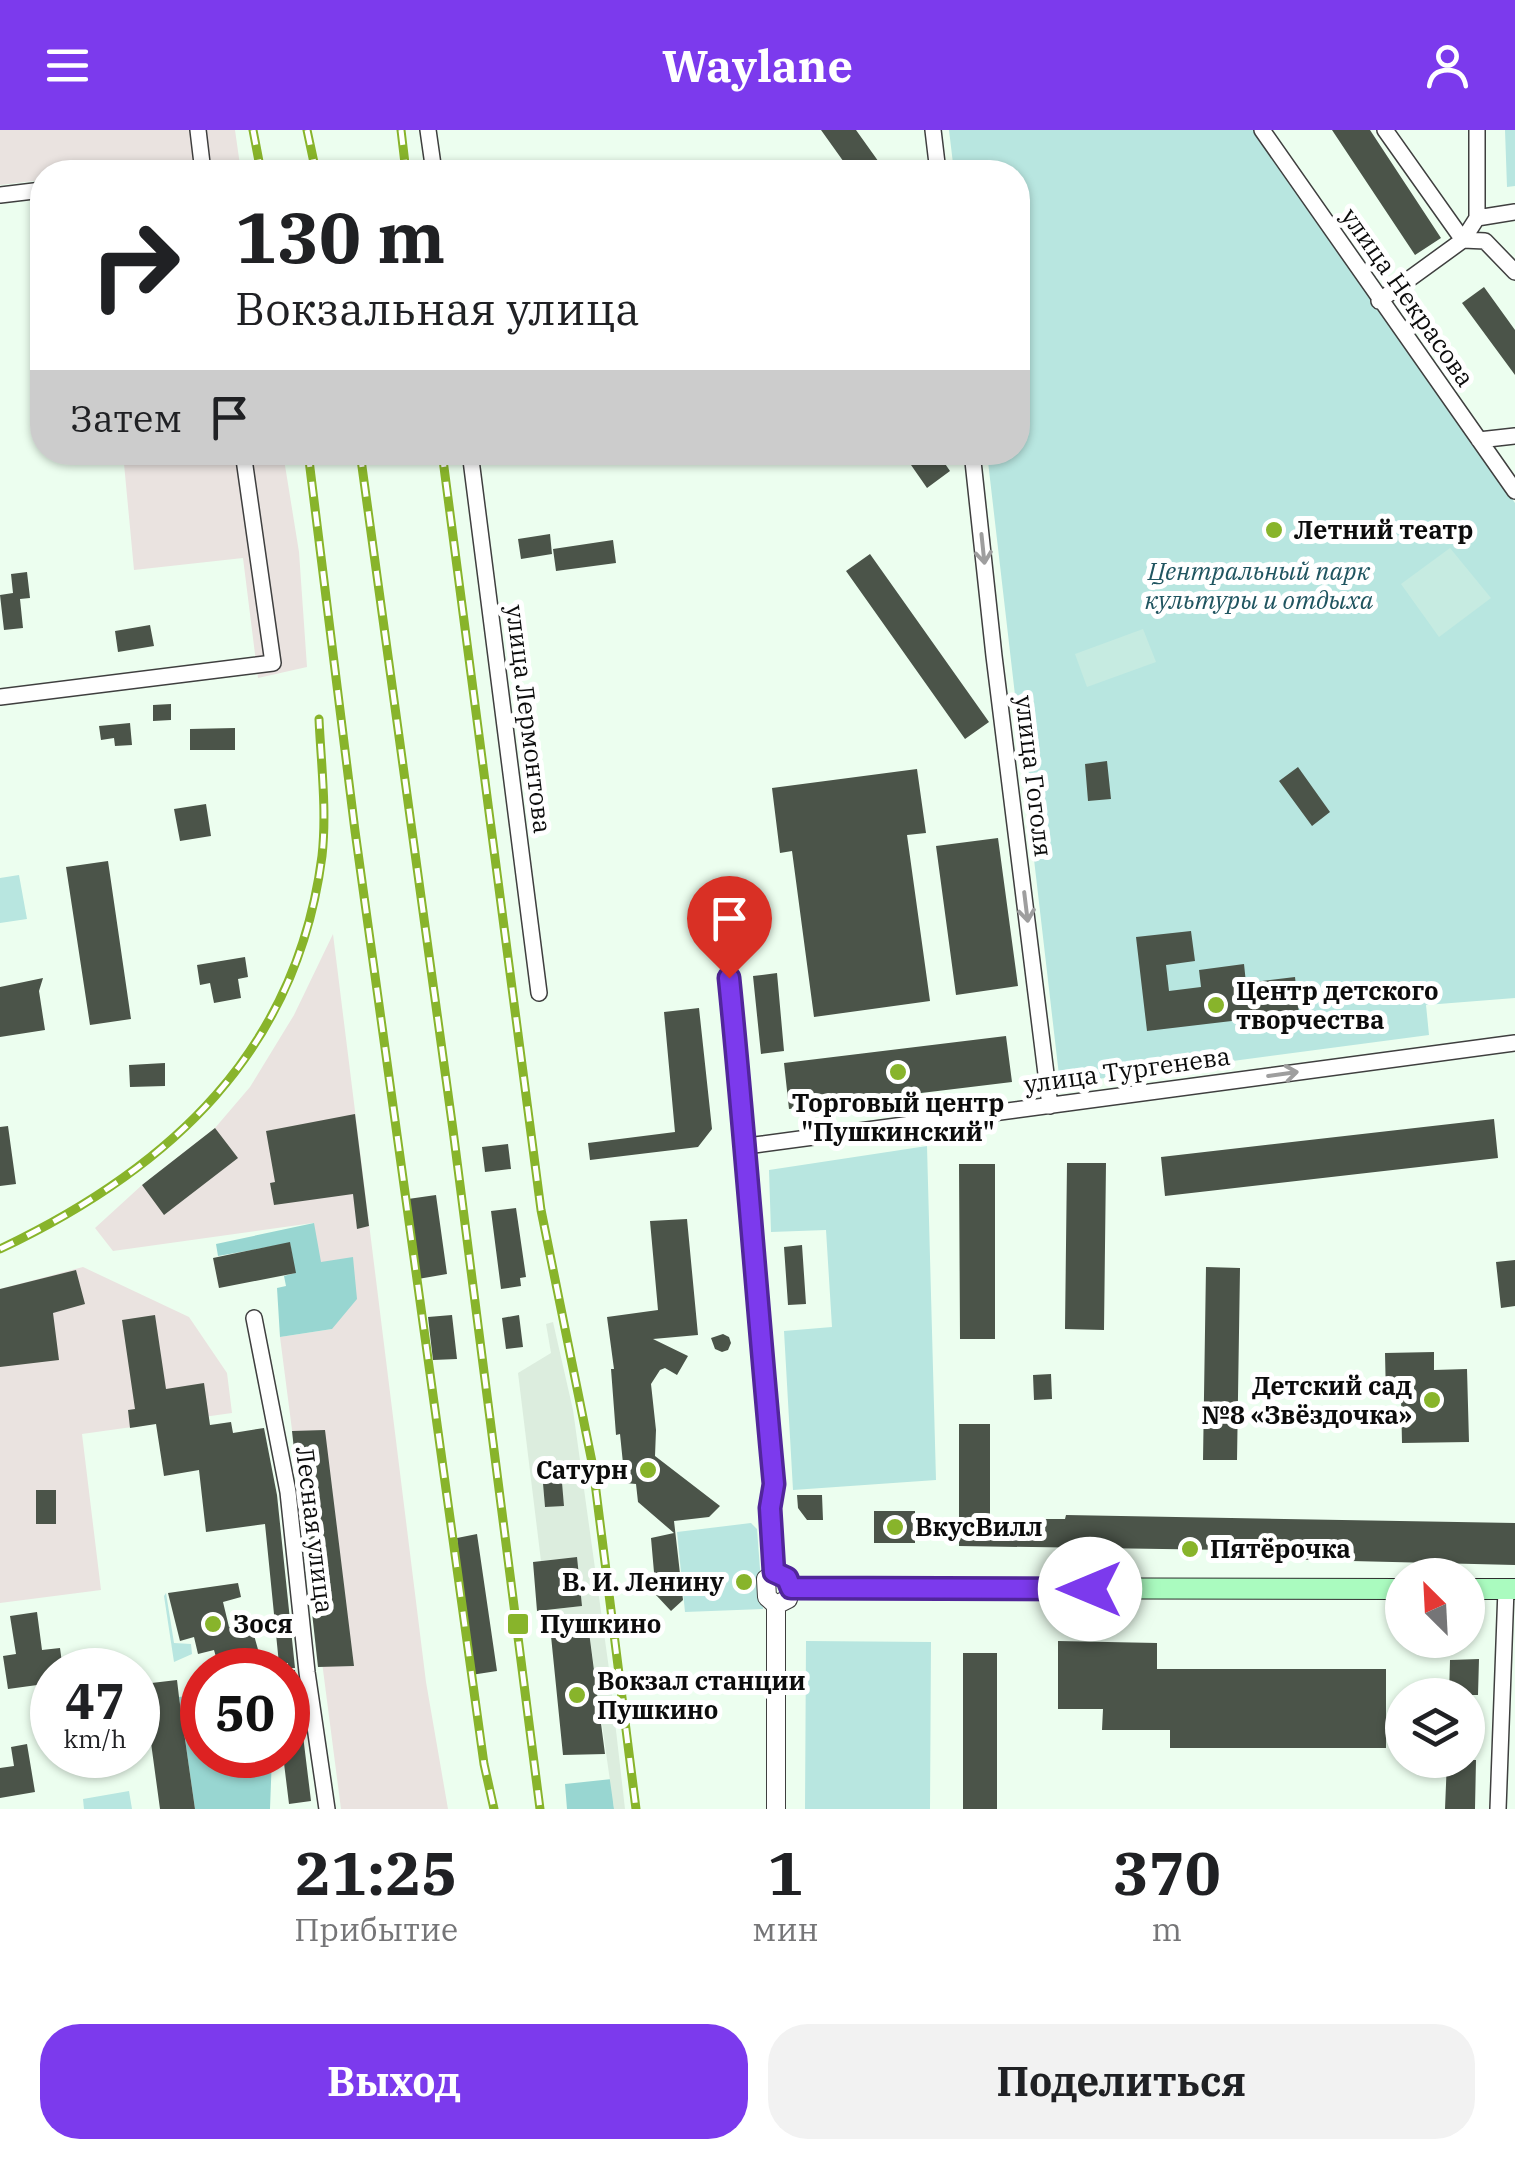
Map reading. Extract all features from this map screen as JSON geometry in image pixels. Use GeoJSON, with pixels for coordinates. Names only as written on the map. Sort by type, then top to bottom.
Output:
{"type":"FeatureCollection","features":[{"type":"Feature","properties":{"kind":"main road"},"geometry":{"type":"LineString","coordinates":[[791,1588],[1385,1589]]}},
{"type":"Feature","properties":{"kind":"main road"},"geometry":{"type":"LineString","coordinates":[[1485,1589],[1510,1590]]}},
{"type":"Feature","properties":{"kind":"street"},"geometry":{"type":"LineString","coordinates":[[198,130],[202,160]]}},
{"type":"Feature","properties":{"kind":"street"},"geometry":{"type":"LineString","coordinates":[[428,130],[432,160]]}},
{"type":"Feature","properties":{"kind":"street"},"geometry":{"type":"LineString","coordinates":[[933,130],[937,160]]}},
{"type":"Feature","properties":{"kind":"street","name":"улица Некрасова"},"geometry":{"type":"LineString","coordinates":[[1262,130],[1515,491]]}},
{"type":"Feature","properties":{"kind":"street"},"geometry":{"type":"LineString","coordinates":[[1385,130],[1463,240]]}},
{"type":"Feature","properties":{"kind":"street"},"geometry":{"type":"LineString","coordinates":[[1379,300],[1463,240],[1477,218],[1478,130]]}},
{"type":"Feature","properties":{"kind":"street"},"geometry":{"type":"LineString","coordinates":[[0,195],[30,191]]}},
{"type":"Feature","properties":{"kind":"street"},"geometry":{"type":"LineString","coordinates":[[1477,218],[1515,212]]}},
{"type":"Feature","properties":{"kind":"street"},"geometry":{"type":"LineString","coordinates":[[1463,240],[1485,241],[1515,272]]}},
{"type":"Feature","properties":{"kind":"street"},"geometry":{"type":"LineString","coordinates":[[1479,440],[1515,436]]}},
{"type":"Feature","properties":{"kind":"street"},"geometry":{"type":"LineString","coordinates":[[0,697],[273,662],[245,465]]}},
{"type":"Feature","properties":{"kind":"street","name":"улица Лермонтова"},"geometry":{"type":"LineString","coordinates":[[472,465],[539,992]]}},
{"type":"Feature","properties":{"kind":"street","name":"улица Гоголя"},"geometry":{"type":"LineString","coordinates":[[973,465],[1050,1106]]}},
{"type":"Feature","properties":{"kind":"street"},"geometry":{"type":"LineString","coordinates":[[729,978],[774,1484],[770,1508],[774,1572]]}},
{"type":"Feature","properties":{"kind":"street","name":"улица Тургенева"},"geometry":{"type":"LineString","coordinates":[[746,1146],[1515,1043]]}},
{"type":"Feature","properties":{"kind":"street","name":"Лесная улица"},"geometry":{"type":"LineString","coordinates":[[254,1318],[288,1492],[306,1664],[327,1809]]}},
{"type":"Feature","properties":{"kind":"street"},"geometry":{"type":"LineString","coordinates":[[774,1572],[787,1578],[791,1588],[788,1599],[776,1606]]}},
{"type":"Feature","properties":{"kind":"street"},"geometry":{"type":"LineString","coordinates":[[774,1572],[766,1579],[767,1597],[776,1606],[776,1809]]}},
{"type":"Feature","properties":{"kind":"street"},"geometry":{"type":"LineString","coordinates":[[1498,1809],[1510,1590]]}},
{"type":"Feature","properties":{"kind":"shaded area"},"geometry":{"type":"Polygon","coordinates":[[[0,130],[235,130],[239,160],[30,160],[30,181],[0,185],[0,130]]]}},
{"type":"Feature","properties":{"kind":"shaded area"},"geometry":{"type":"Polygon","coordinates":[[[124,465],[285,465],[299,552],[307,667],[258,678],[243,558],[134,570],[124,465]]]}},
{"type":"Feature","properties":{"kind":"shaded area"},"geometry":{"type":"Polygon","coordinates":[[[1450,548],[1491,598],[1439,637],[1401,584],[1450,548]]]}},
{"type":"Feature","properties":{"kind":"shaded area"},"geometry":{"type":"Polygon","coordinates":[[[1143,629],[1156,662],[1087,687],[1075,654],[1143,629]]]}},
{"type":"Feature","properties":{"kind":"shaded area"},"geometry":{"type":"Polygon","coordinates":[[[333,934],[426,1682],[448,1809],[341,1809],[280,1337],[332,1329],[313,1223],[113,1251],[95,1228],[215,1128],[250,1087],[294,1015],[333,934]]]}},
{"type":"Feature","properties":{"kind":"shaded area"},"geometry":{"type":"Polygon","coordinates":[[[314,1223],[321,1262],[353,1257],[357,1299],[332,1329],[280,1337],[277,1288],[286,1286],[284,1276],[295,1273],[290,1243],[218,1256],[216,1244],[314,1223]]]}},
{"type":"Feature","properties":{"kind":"shaded area"},"geometry":{"type":"Polygon","coordinates":[[[83,1267],[189,1317],[227,1373],[232,1413],[82,1434],[101,1590],[0,1603],[0,1289],[83,1267]]]}},
{"type":"Feature","properties":{"kind":"shaded area"},"geometry":{"type":"Polygon","coordinates":[[[553,1322],[573,1410],[625,1809],[614,1809],[589,1632],[551,1636],[548,1610],[582,1606],[576,1557],[541,1561],[518,1373],[551,1353],[546,1324],[553,1322]],[[560,1471],[542,1473],[545,1507],[564,1505],[560,1471]]]}},
{"type":"Feature","properties":{"kind":"shaded area"},"geometry":{"type":"Polygon","coordinates":[[[191,1778],[271,1778],[270,1809],[195,1809],[191,1778]]]}},
{"type":"Feature","properties":{"kind":"shaded area"},"geometry":{"type":"Polygon","coordinates":[[[612,1779],[614,1809],[567,1809],[565,1784],[612,1779]]]}},
{"type":"Feature","properties":{"kind":"green space","name":"Центральный парк культуры и отдыха"},"geometry":{"type":"Polygon","coordinates":[[[949,130],[1254,130],[1515,503],[1515,998],[1426,1005],[1429,1035],[1060,1084],[988,465],[1030,465],[1030,160],[953,160],[949,130]]]}},
{"type":"Feature","properties":{"kind":"green space"},"geometry":{"type":"Polygon","coordinates":[[[1505,130],[1515,130],[1515,186],[1507,187],[1505,130]]]}},
{"type":"Feature","properties":{"kind":"green space"},"geometry":{"type":"Polygon","coordinates":[[[19,875],[27,919],[0,923],[0,878],[19,875]]]}},
{"type":"Feature","properties":{"kind":"green space"},"geometry":{"type":"Polygon","coordinates":[[[927,1146],[936,1480],[793,1490],[784,1331],[832,1327],[826,1230],[771,1232],[769,1170],[927,1146]]]}},
{"type":"Feature","properties":{"kind":"green space"},"geometry":{"type":"Polygon","coordinates":[[[751,1523],[757,1529],[763,1609],[685,1612],[677,1532],[751,1523]]]}},
{"type":"Feature","properties":{"kind":"green space"},"geometry":{"type":"Polygon","coordinates":[[[166,1593],[174,1643],[191,1644],[191,1648],[180,1648],[180,1659],[174,1662],[166,1593]]]}},
{"type":"Feature","properties":{"kind":"green space"},"geometry":{"type":"Polygon","coordinates":[[[806,1641],[931,1642],[930,1809],[805,1809],[806,1641]]]}},
{"type":"Feature","properties":{"kind":"green space"},"geometry":{"type":"Polygon","coordinates":[[[129,1791],[132,1809],[84,1809],[83,1799],[129,1791]]]}},
{"type":"Feature","properties":{"kind":"building"},"geometry":{"type":"Polygon","coordinates":[[[821,130],[856,130],[877,160],[842,160],[821,130]]]}},
{"type":"Feature","properties":{"kind":"building"},"geometry":{"type":"Polygon","coordinates":[[[1332,130],[1370,130],[1441,238],[1415,255],[1332,130]]]}},
{"type":"Feature","properties":{"kind":"building"},"geometry":{"type":"Polygon","coordinates":[[[1484,287],[1515,330],[1515,375],[1462,303],[1484,287]]]}},
{"type":"Feature","properties":{"kind":"building"},"geometry":{"type":"Polygon","coordinates":[[[911,465],[946,465],[950,471],[927,488],[911,465]]]}},
{"type":"Feature","properties":{"kind":"building"},"geometry":{"type":"Polygon","coordinates":[[[550,534],[552,554],[521,559],[518,539],[550,534]]]}},
{"type":"Feature","properties":{"kind":"building"},"geometry":{"type":"Polygon","coordinates":[[[613,540],[616,563],[556,571],[553,549],[613,540]]]}},
{"type":"Feature","properties":{"kind":"building"},"geometry":{"type":"Polygon","coordinates":[[[870,554],[989,722],[965,739],[846,571],[870,554]]]}},
{"type":"Feature","properties":{"kind":"building"},"geometry":{"type":"Polygon","coordinates":[[[27,572],[30,598],[20,599],[23,628],[4,630],[0,595],[13,593],[11,574],[27,572]]]}},
{"type":"Feature","properties":{"kind":"building"},"geometry":{"type":"Polygon","coordinates":[[[150,625],[154,646],[118,652],[115,631],[150,625]]]}},
{"type":"Feature","properties":{"kind":"building"},"geometry":{"type":"Polygon","coordinates":[[[171,704],[171,720],[153,721],[153,705],[171,704]]]}},
{"type":"Feature","properties":{"kind":"building"},"geometry":{"type":"Polygon","coordinates":[[[130,723],[132,745],[115,746],[114,738],[101,740],[99,726],[130,723]]]}},
{"type":"Feature","properties":{"kind":"building"},"geometry":{"type":"Polygon","coordinates":[[[235,728],[235,750],[190,750],[190,729],[235,728]]]}},
{"type":"Feature","properties":{"kind":"building"},"geometry":{"type":"Polygon","coordinates":[[[1107,761],[1111,799],[1088,801],[1085,764],[1107,761]]]}},
{"type":"Feature","properties":{"kind":"building"},"geometry":{"type":"Polygon","coordinates":[[[1298,767],[1330,812],[1312,826],[1279,781],[1298,767]]]}},
{"type":"Feature","properties":{"kind":"building"},"geometry":{"type":"Polygon","coordinates":[[[917,769],[926,833],[907,835],[930,1001],[814,1017],[792,851],[780,853],[772,788],[917,769]]]}},
{"type":"Feature","properties":{"kind":"building"},"geometry":{"type":"Polygon","coordinates":[[[206,804],[211,836],[180,841],[174,809],[206,804]]]}},
{"type":"Feature","properties":{"kind":"building"},"geometry":{"type":"Polygon","coordinates":[[[998,838],[1018,986],[956,995],[936,846],[998,838]]]}},
{"type":"Feature","properties":{"kind":"building"},"geometry":{"type":"Polygon","coordinates":[[[108,861],[131,1019],[90,1025],[66,867],[108,861]]]}},
{"type":"Feature","properties":{"kind":"building"},"geometry":{"type":"Polygon","coordinates":[[[1191,931],[1195,961],[1166,965],[1169,991],[1201,987],[1199,970],[1244,964],[1246,983],[1295,977],[1299,1013],[1147,1031],[1136,937],[1191,931]]]}},
{"type":"Feature","properties":{"kind":"building"},"geometry":{"type":"Polygon","coordinates":[[[245,957],[248,977],[238,979],[241,998],[214,1003],[210,983],[200,985],[197,965],[245,957]]]}},
{"type":"Feature","properties":{"kind":"building"},"geometry":{"type":"Polygon","coordinates":[[[777,973],[784,1051],[761,1054],[753,976],[777,973]]]}},
{"type":"Feature","properties":{"kind":"building"},"geometry":{"type":"Polygon","coordinates":[[[43,978],[39,991],[45,1030],[0,1037],[0,987],[43,978]]]}},
{"type":"Feature","properties":{"kind":"building"},"geometry":{"type":"Polygon","coordinates":[[[699,1008],[712,1129],[698,1147],[590,1160],[588,1143],[675,1132],[664,1012],[699,1008]]]}},
{"type":"Feature","properties":{"kind":"building","name":"Торговый центр \"Пушкинский\""},"geometry":{"type":"Polygon","coordinates":[[[1006,1036],[1012,1082],[789,1109],[784,1063],[1006,1036]]]}},
{"type":"Feature","properties":{"kind":"building"},"geometry":{"type":"Polygon","coordinates":[[[165,1063],[165,1086],[130,1087],[129,1065],[165,1063]]]}},
{"type":"Feature","properties":{"kind":"building"},"geometry":{"type":"Polygon","coordinates":[[[355,1114],[369,1226],[357,1229],[353,1194],[274,1205],[270,1183],[275,1182],[266,1131],[355,1114]]]}},
{"type":"Feature","properties":{"kind":"building"},"geometry":{"type":"Polygon","coordinates":[[[1494,1119],[1498,1158],[1165,1196],[1161,1157],[1494,1119]]]}},
{"type":"Feature","properties":{"kind":"building"},"geometry":{"type":"Polygon","coordinates":[[[8,1126],[16,1184],[0,1186],[0,1127],[8,1126]]]}},
{"type":"Feature","properties":{"kind":"building"},"geometry":{"type":"Polygon","coordinates":[[[215,1128],[238,1158],[164,1215],[142,1185],[215,1128]]]}},
{"type":"Feature","properties":{"kind":"building"},"geometry":{"type":"Polygon","coordinates":[[[508,1144],[511,1169],[485,1172],[482,1147],[508,1144]]]}},
{"type":"Feature","properties":{"kind":"building"},"geometry":{"type":"Polygon","coordinates":[[[1067,1163],[1106,1163],[1104,1330],[1065,1329],[1067,1163]]]}},
{"type":"Feature","properties":{"kind":"building"},"geometry":{"type":"Polygon","coordinates":[[[959,1164],[995,1164],[995,1339],[960,1339],[959,1164]]]}},
{"type":"Feature","properties":{"kind":"building"},"geometry":{"type":"Polygon","coordinates":[[[436,1195],[447,1274],[418,1279],[408,1199],[436,1195]]]}},
{"type":"Feature","properties":{"kind":"building"},"geometry":{"type":"Polygon","coordinates":[[[516,1208],[526,1277],[520,1278],[521,1286],[501,1289],[491,1211],[516,1208]]]}},
{"type":"Feature","properties":{"kind":"building"},"geometry":{"type":"Polygon","coordinates":[[[687,1219],[698,1335],[653,1339],[688,1356],[677,1375],[665,1368],[651,1384],[655,1456],[720,1506],[709,1517],[674,1521],[683,1600],[671,1611],[656,1595],[651,1538],[674,1533],[638,1502],[636,1484],[625,1483],[620,1434],[616,1435],[614,1369],[607,1317],[658,1310],[650,1221],[687,1219]]]}},
{"type":"Feature","properties":{"kind":"building"},"geometry":{"type":"Polygon","coordinates":[[[290,1242],[296,1273],[219,1288],[213,1258],[290,1242]]]}},
{"type":"Feature","properties":{"kind":"building"},"geometry":{"type":"Polygon","coordinates":[[[802,1245],[806,1304],[788,1305],[784,1247],[802,1245]]]}},
{"type":"Feature","properties":{"kind":"building"},"geometry":{"type":"Polygon","coordinates":[[[1515,1260],[1515,1306],[1501,1308],[1496,1262],[1515,1260]]]}},
{"type":"Feature","properties":{"kind":"building"},"geometry":{"type":"Polygon","coordinates":[[[1206,1267],[1240,1268],[1237,1460],[1203,1460],[1206,1267]]]}},
{"type":"Feature","properties":{"kind":"building"},"geometry":{"type":"Polygon","coordinates":[[[76,1270],[85,1304],[53,1313],[59,1360],[0,1367],[0,1289],[76,1270]]]}},
{"type":"Feature","properties":{"kind":"building"},"geometry":{"type":"Polygon","coordinates":[[[155,1315],[166,1389],[204,1383],[210,1425],[231,1422],[233,1433],[264,1428],[277,1495],[293,1648],[277,1648],[265,1524],[206,1532],[199,1470],[164,1476],[156,1424],[130,1428],[128,1410],[135,1409],[122,1320],[155,1315]]]}},
{"type":"Feature","properties":{"kind":"building"},"geometry":{"type":"Polygon","coordinates":[[[452,1315],[457,1359],[433,1360],[428,1317],[452,1315]]]}},
{"type":"Feature","properties":{"kind":"building"},"geometry":{"type":"Polygon","coordinates":[[[519,1315],[523,1347],[506,1349],[502,1318],[519,1315]]]}},
{"type":"Feature","properties":{"kind":"building"},"geometry":{"type":"Polygon","coordinates":[[[723,1334],[731,1343],[722,1352],[715,1349],[711,1338],[723,1334]]]}},
{"type":"Feature","properties":{"kind":"building"},"geometry":{"type":"Polygon","coordinates":[[[1434,1352],[1434,1370],[1467,1369],[1469,1442],[1402,1443],[1401,1398],[1386,1398],[1385,1353],[1434,1352]]]}},
{"type":"Feature","properties":{"kind":"building"},"geometry":{"type":"Polygon","coordinates":[[[1051,1374],[1052,1399],[1034,1400],[1033,1375],[1051,1374]]]}},
{"type":"Feature","properties":{"kind":"building"},"geometry":{"type":"Polygon","coordinates":[[[959,1424],[990,1424],[990,1519],[1065,1519],[1066,1515],[1515,1523],[1515,1565],[1485,1564],[1485,1558],[1385,1558],[1385,1562],[1227,1558],[1228,1550],[959,1546],[959,1424]]]}},
{"type":"Feature","properties":{"kind":"building"},"geometry":{"type":"Polygon","coordinates":[[[325,1430],[354,1666],[318,1667],[292,1431],[325,1430]]]}},
{"type":"Feature","properties":{"kind":"building"},"geometry":{"type":"Polygon","coordinates":[[[561,1471],[564,1506],[545,1507],[542,1472],[561,1471]]]}},
{"type":"Feature","properties":{"kind":"building"},"geometry":{"type":"Polygon","coordinates":[[[36,1490],[56,1490],[56,1524],[36,1524],[36,1490]]]}},
{"type":"Feature","properties":{"kind":"building"},"geometry":{"type":"Polygon","coordinates":[[[797,1495],[822,1495],[823,1520],[807,1520],[798,1508],[797,1495]]]}},
{"type":"Feature","properties":{"kind":"building","name":"ВкусВилл"},"geometry":{"type":"Polygon","coordinates":[[[874,1511],[915,1511],[915,1543],[874,1543],[874,1511]]]}},
{"type":"Feature","properties":{"kind":"building"},"geometry":{"type":"Polygon","coordinates":[[[477,1534],[497,1671],[471,1675],[457,1538],[477,1534]]]}},
{"type":"Feature","properties":{"kind":"building","name":"Вокзал станции Пушкино"},"geometry":{"type":"Polygon","coordinates":[[[577,1557],[582,1606],[537,1611],[533,1562],[577,1557]]]}},
{"type":"Feature","properties":{"kind":"building"},"geometry":{"type":"Polygon","coordinates":[[[238,1583],[241,1597],[223,1602],[229,1627],[250,1621],[258,1648],[197,1648],[194,1637],[180,1641],[168,1593],[238,1583]]]}},
{"type":"Feature","properties":{"kind":"building"},"geometry":{"type":"Polygon","coordinates":[[[37,1612],[42,1648],[30,1648],[30,1686],[8,1689],[3,1656],[16,1654],[10,1616],[37,1612]]]}},
{"type":"Feature","properties":{"kind":"building","name":"Вокзал станции Пушкино"},"geometry":{"type":"Polygon","coordinates":[[[589,1632],[605,1754],[563,1755],[551,1636],[589,1632]]]}},
{"type":"Feature","properties":{"kind":"building"},"geometry":{"type":"Polygon","coordinates":[[[1058,1641],[1157,1643],[1157,1669],[1386,1669],[1385,1748],[1170,1748],[1170,1730],[1102,1730],[1103,1709],[1058,1709],[1058,1641]]]}},
{"type":"Feature","properties":{"kind":"building"},"geometry":{"type":"Polygon","coordinates":[[[963,1653],[997,1653],[997,1809],[963,1809],[963,1653]]]}},
{"type":"Feature","properties":{"kind":"building"},"geometry":{"type":"Polygon","coordinates":[[[1479,1659],[1478,1678],[1449,1678],[1450,1660],[1479,1659]]]}},
{"type":"Feature","properties":{"kind":"building"},"geometry":{"type":"Polygon","coordinates":[[[177,1680],[180,1778],[191,1778],[195,1809],[160,1809],[156,1778],[160,1778],[160,1682],[177,1680]]]}},
{"type":"Feature","properties":{"kind":"building"},"geometry":{"type":"Polygon","coordinates":[[[27,1744],[35,1792],[0,1798],[0,1768],[14,1766],[11,1747],[27,1744]]]}},
{"type":"Feature","properties":{"kind":"building"},"geometry":{"type":"Polygon","coordinates":[[[286,1778],[308,1778],[311,1801],[289,1804],[286,1778]]]}},
{"type":"Feature","properties":{"kind":"building"},"geometry":{"type":"Polygon","coordinates":[[[1446,1778],[1476,1778],[1475,1809],[1445,1809],[1446,1778]]]}},
{"type":"Feature","properties":{"kind":"railway"},"geometry":{"type":"LineString","coordinates":[[253,130],[259,160]]}},
{"type":"Feature","properties":{"kind":"railway"},"geometry":{"type":"LineString","coordinates":[[307,130],[313,160]]}},
{"type":"Feature","properties":{"kind":"railway"},"geometry":{"type":"LineString","coordinates":[[401,130],[405,160]]}},
{"type":"Feature","properties":{"kind":"railway"},"geometry":{"type":"LineString","coordinates":[[310,465],[355,831],[484,1764],[494,1809]]}},
{"type":"Feature","properties":{"kind":"railway"},"geometry":{"type":"LineString","coordinates":[[362,465],[453,1130],[540,1809]]}},
{"type":"Feature","properties":{"kind":"railway"},"geometry":{"type":"LineString","coordinates":[[444,465],[541,1210],[593,1467],[636,1809]]}},
{"type":"Feature","properties":{"kind":"railway"},"geometry":{"type":"LineString","coordinates":[[0,1249],[119,1181],[170,1140],[216,1095],[254,1045],[285,988],[308,926],[322,856],[324,804],[319,719]]}},
{"type":"Feature","properties":{"kind":"place","name":"Летний театр"},"geometry":{"type":"Point","coordinates":[1274,530]}},
{"type":"Feature","properties":{"kind":"place","name":"Центр детского творчества"},"geometry":{"type":"Point","coordinates":[1216,1005]}},
{"type":"Feature","properties":{"kind":"place","name":"Торговый центр \"Пушкинский\""},"geometry":{"type":"Point","coordinates":[898,1072]}},
{"type":"Feature","properties":{"kind":"place","name":"Детский сад №8 «Звёздочка»"},"geometry":{"type":"Point","coordinates":[1432,1400]}},
{"type":"Feature","properties":{"kind":"place","name":"Сатурн"},"geometry":{"type":"Point","coordinates":[648,1470]}},
{"type":"Feature","properties":{"kind":"place","name":"ВкусВилл"},"geometry":{"type":"Point","coordinates":[895,1527]}},
{"type":"Feature","properties":{"kind":"place","name":"Пятёрочка"},"geometry":{"type":"Point","coordinates":[1190,1549]}},
{"type":"Feature","properties":{"kind":"place","name":"В. И. Ленину"},"geometry":{"type":"Point","coordinates":[744,1582]}},
{"type":"Feature","properties":{"kind":"place","name":"Зося"},"geometry":{"type":"Point","coordinates":[213,1624]}},
{"type":"Feature","properties":{"kind":"place","name":"Пушкино"},"geometry":{"type":"Point","coordinates":[518,1624]}},
{"type":"Feature","properties":{"kind":"place","name":"Вокзал станции Пушкино"},"geometry":{"type":"Point","coordinates":[577,1695]}},
{"type":"Feature","properties":{"kind":"route"},"geometry":{"type":"LineString","coordinates":[[729,978],[774,1484],[770,1508],[774,1572],[787,1578],[791,1588],[1090,1589]]}}]}
